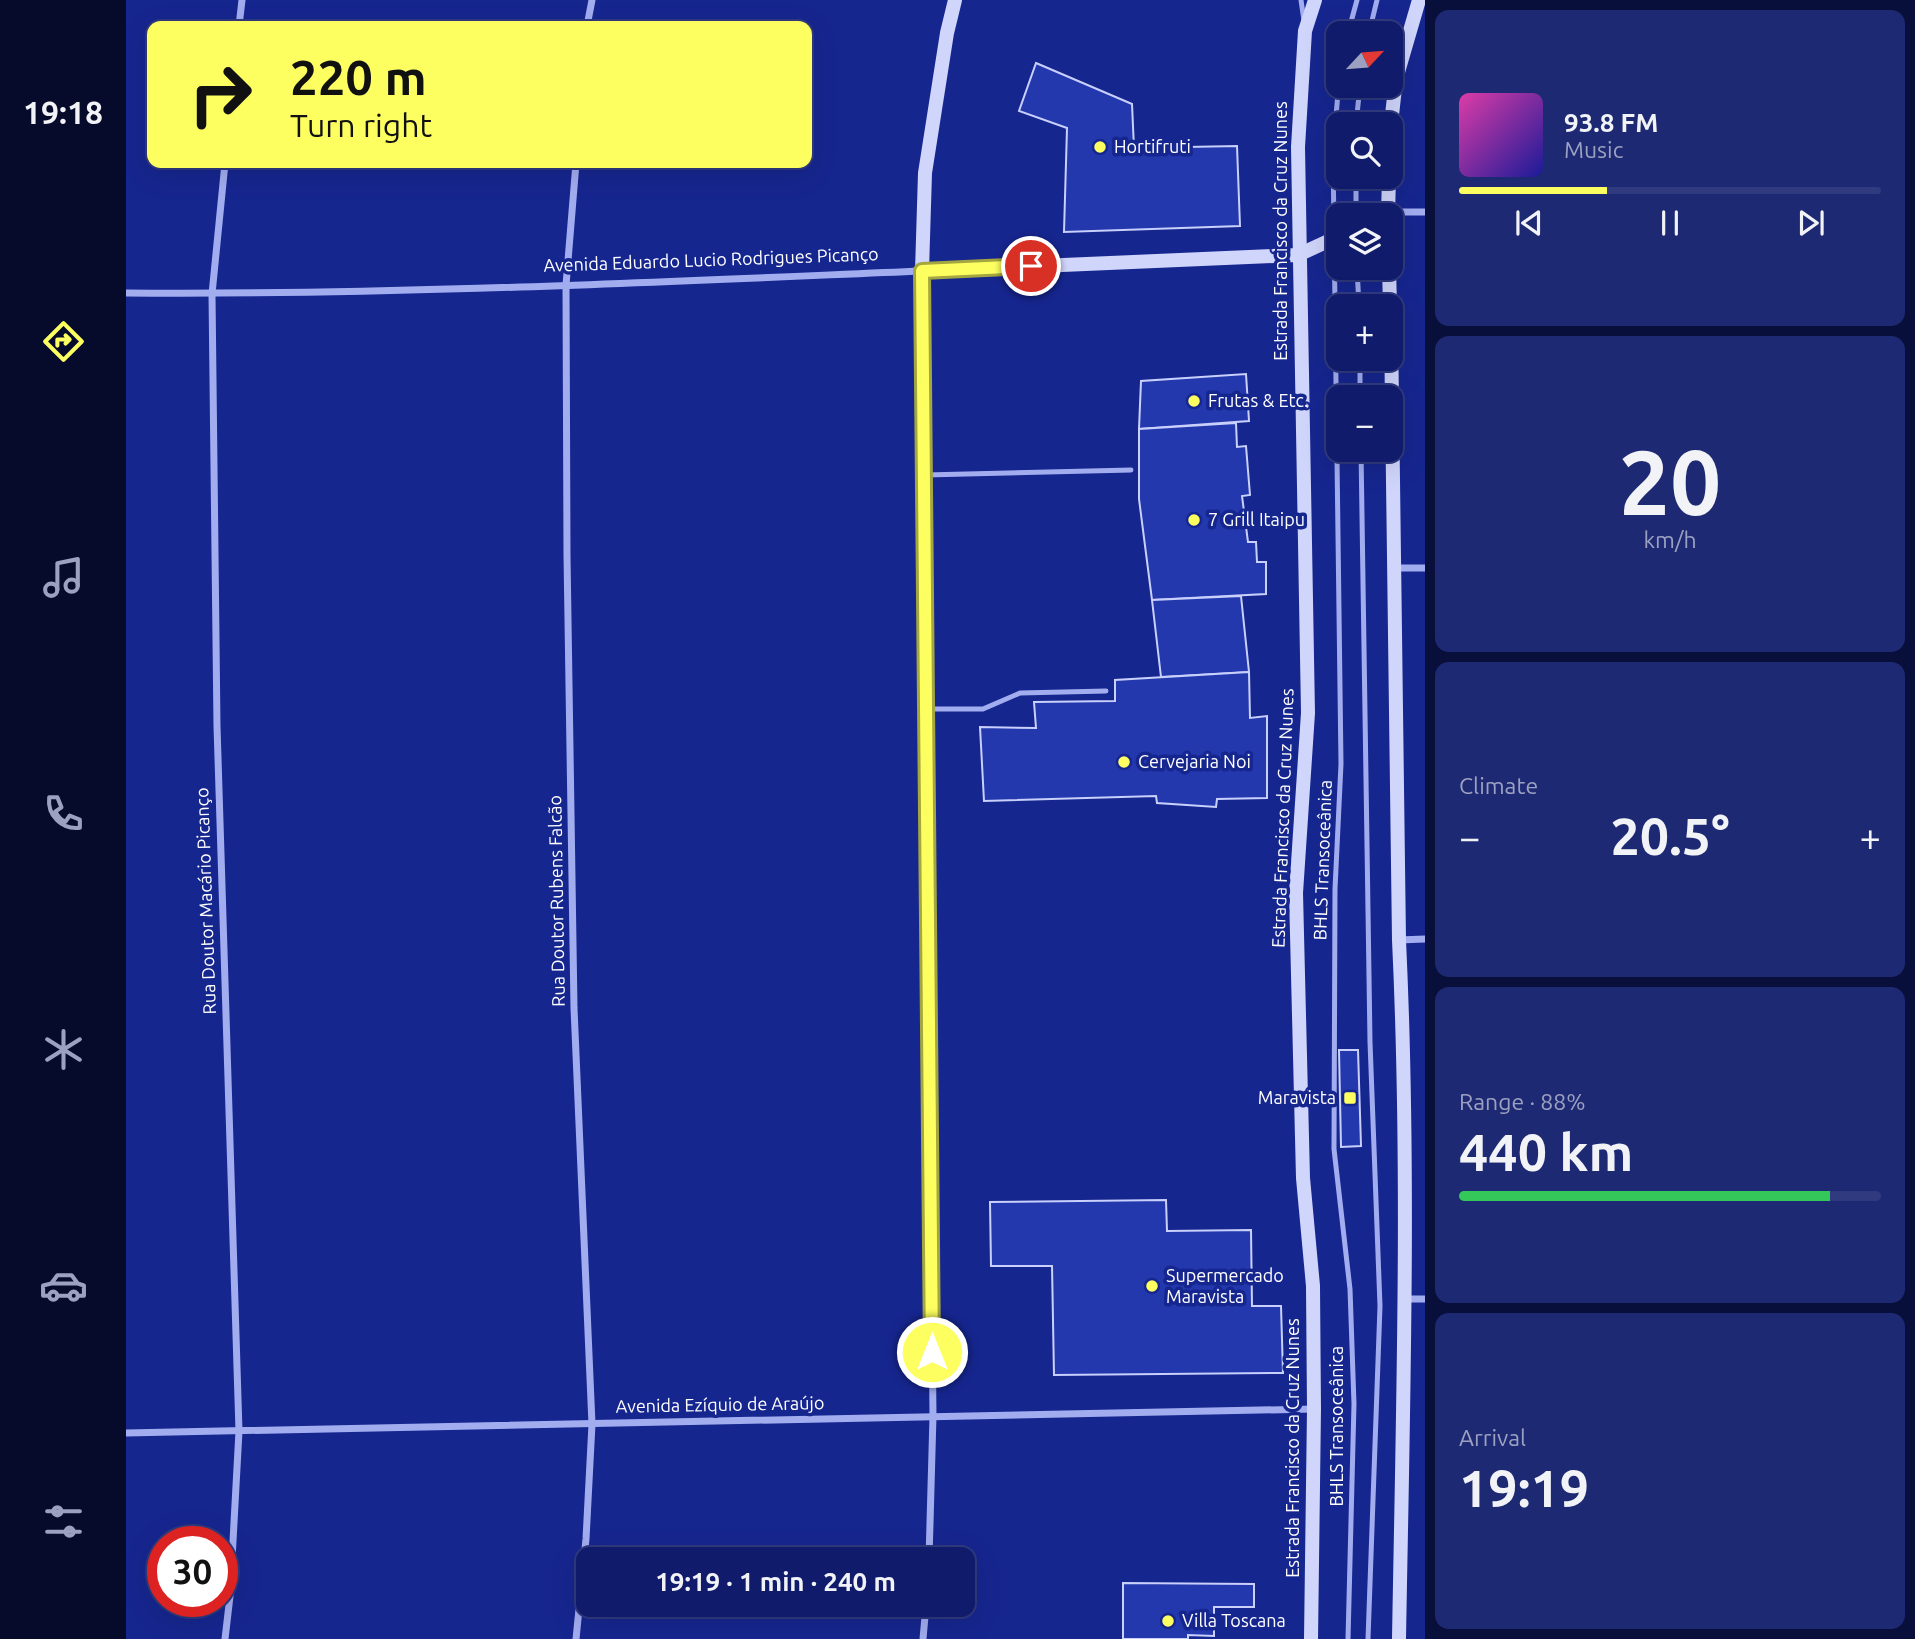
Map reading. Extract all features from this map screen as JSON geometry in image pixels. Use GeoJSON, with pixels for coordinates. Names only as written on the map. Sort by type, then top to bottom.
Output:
{"type":"FeatureCollection","features":[{"type":"Feature","properties":{"kind":"main road"},"geometry":{"type":"LineString","coordinates":[[922,271],[925,173],[947,33],[956,0]]}},
{"type":"Feature","properties":{"kind":"main road","name":"Estrada Francisco da Cruz Nunes"},"geometry":{"type":"LineString","coordinates":[[1311,1639],[1313,1286],[1303,1178],[1296,892],[1308,713],[1298,255],[1299,108],[1305,31],[1315,0]]}},
{"type":"Feature","properties":{"kind":"main road"},"geometry":{"type":"LineString","coordinates":[[1392,112],[1396,79],[1419,0]]}},
{"type":"Feature","properties":{"kind":"main road"},"geometry":{"type":"LineString","coordinates":[[1298,255],[1326,242]]}},
{"type":"Feature","properties":{"kind":"main road","name":"Avenida Eduardo Lucio Rodrigues Picanço"},"geometry":{"type":"LineString","coordinates":[[922,271],[1298,255]]}},
{"type":"Feature","properties":{"kind":"main road"},"geometry":{"type":"LineString","coordinates":[[1393,371],[1404,1299],[1399,1639]]}},
{"type":"Feature","properties":{"kind":"street"},"geometry":{"type":"LineString","coordinates":[[240,21],[242,0]]}},
{"type":"Feature","properties":{"kind":"street"},"geometry":{"type":"LineString","coordinates":[[588,21],[592,0]]}},
{"type":"Feature","properties":{"kind":"street","name":"Rua Doutor Macário Picanço"},"geometry":{"type":"LineString","coordinates":[[225,168],[212,294],[217,726],[239,1431],[230,1596],[225,1639]]}},
{"type":"Feature","properties":{"kind":"street","name":"Rua Doutor Rubens Falcão"},"geometry":{"type":"LineString","coordinates":[[576,168],[566,285],[567,555],[574,1008],[592,1424],[586,1539],[576,1639]]}},
{"type":"Feature","properties":{"kind":"street"},"geometry":{"type":"LineString","coordinates":[[1403,213],[1425,212]]}},
{"type":"Feature","properties":{"kind":"street"},"geometry":{"type":"LineString","coordinates":[[922,271],[933,1416],[929,1547]]}},
{"type":"Feature","properties":{"kind":"street","name":"Avenida Eduardo Lucio Rodrigues Picanço"},"geometry":{"type":"LineString","coordinates":[[126,293],[212,294],[566,285],[922,271]]}},
{"type":"Feature","properties":{"kind":"street"},"geometry":{"type":"LineString","coordinates":[[1394,568],[1425,568]]}},
{"type":"Feature","properties":{"kind":"street"},"geometry":{"type":"LineString","coordinates":[[1399,940],[1425,939]]}},
{"type":"Feature","properties":{"kind":"street"},"geometry":{"type":"LineString","coordinates":[[1404,1299],[1425,1299]]}},
{"type":"Feature","properties":{"kind":"street","name":"Avenida Ezíquio de Araújo"},"geometry":{"type":"LineString","coordinates":[[126,1433],[1314,1409]]}},
{"type":"Feature","properties":{"kind":"street"},"geometry":{"type":"LineString","coordinates":[[923,1639],[925,1617]]}},
{"type":"Feature","properties":{"kind":"lane"},"geometry":{"type":"LineString","coordinates":[[1301,0],[1305,31]]}},
{"type":"Feature","properties":{"kind":"lane"},"geometry":{"type":"LineString","coordinates":[[1351,21],[1357,0]]}},
{"type":"Feature","properties":{"kind":"lane"},"geometry":{"type":"LineString","coordinates":[[1372,21],[1377,0]]}},
{"type":"Feature","properties":{"kind":"lane","name":"BHLS Transoceânica"},"geometry":{"type":"LineString","coordinates":[[1335,203],[1333,153],[1338,98]]}},
{"type":"Feature","properties":{"kind":"lane","name":"BHLS Transoceânica"},"geometry":{"type":"LineString","coordinates":[[1337,280],[1341,764],[1335,889],[1334,1149],[1350,1289],[1354,1404],[1348,1639]]}},
{"type":"Feature","properties":{"kind":"lane","name":"BHLS Transoceânica"},"geometry":{"type":"LineString","coordinates":[[1361,462],[1370,1042],[1380,1306],[1368,1639]]}},
{"type":"Feature","properties":{"kind":"lane"},"geometry":{"type":"LineString","coordinates":[[925,475],[1131,470]]}},
{"type":"Feature","properties":{"kind":"lane"},"geometry":{"type":"LineString","coordinates":[[927,709],[983,709],[1020,693],[1106,691]]}},
{"type":"Feature","properties":{"kind":"building","name":"Hortifruti"},"geometry":{"type":"Polygon","coordinates":[[[1036,63],[1132,104],[1134,148],[1237,146],[1240,226],[1064,232],[1067,128],[1019,111],[1036,63]]]}},
{"type":"Feature","properties":{"kind":"building","name":"Frutas & Etc."},"geometry":{"type":"Polygon","coordinates":[[[1246,374],[1249,421],[1139,429],[1141,381],[1246,374]]]}},
{"type":"Feature","properties":{"kind":"building","name":"7 Grill Itaipu"},"geometry":{"type":"Polygon","coordinates":[[[1236,423],[1237,447],[1246,446],[1250,495],[1242,496],[1248,542],[1256,542],[1257,562],[1266,562],[1266,594],[1152,600],[1139,499],[1139,429],[1236,423]]]}},
{"type":"Feature","properties":{"kind":"building"},"geometry":{"type":"Polygon","coordinates":[[[1241,596],[1249,672],[1161,677],[1152,600],[1241,596]]]}},
{"type":"Feature","properties":{"kind":"building","name":"Cervejaria Noi"},"geometry":{"type":"Polygon","coordinates":[[[1249,672],[1250,718],[1267,716],[1267,798],[1217,799],[1216,807],[1157,803],[1156,796],[984,801],[980,727],[1036,728],[1034,702],[1115,701],[1115,680],[1249,672]]]}},
{"type":"Feature","properties":{"kind":"building","name":"Maravista"},"geometry":{"type":"Polygon","coordinates":[[[1339,1050],[1358,1050],[1361,1146],[1341,1147],[1339,1050]]]}},
{"type":"Feature","properties":{"kind":"building","name":"Supermercado Maravista"},"geometry":{"type":"Polygon","coordinates":[[[1166,1200],[1167,1231],[1251,1230],[1252,1306],[1281,1306],[1283,1373],[1054,1375],[1052,1266],[991,1266],[990,1202],[1166,1200]]]}},
{"type":"Feature","properties":{"kind":"building","name":"Villa Toscana"},"geometry":{"type":"Polygon","coordinates":[[[1123,1583],[1254,1584],[1254,1607],[1214,1607],[1214,1636],[1188,1635],[1188,1639],[1123,1639],[1123,1583]]]}},
{"type":"Feature","properties":{"kind":"place","name":"Hortifruti"},"geometry":{"type":"Point","coordinates":[1100,147]}},
{"type":"Feature","properties":{"kind":"place","name":"Frutas & Etc."},"geometry":{"type":"Point","coordinates":[1194,401]}},
{"type":"Feature","properties":{"kind":"place","name":"7 Grill Itaipu"},"geometry":{"type":"Point","coordinates":[1194,520]}},
{"type":"Feature","properties":{"kind":"place","name":"Cervejaria Noi"},"geometry":{"type":"Point","coordinates":[1124,762]}},
{"type":"Feature","properties":{"kind":"place","name":"Maravista"},"geometry":{"type":"Point","coordinates":[1350,1098]}},
{"type":"Feature","properties":{"kind":"place","name":"Supermercado Maravista"},"geometry":{"type":"Point","coordinates":[1152,1286]}},
{"type":"Feature","properties":{"kind":"place","name":"Villa Toscana"},"geometry":{"type":"Point","coordinates":[1168,1621]}},
{"type":"Feature","properties":{"kind":"route"},"geometry":{"type":"LineString","coordinates":[[932,1352],[922,271],[1031,266]]}}]}
